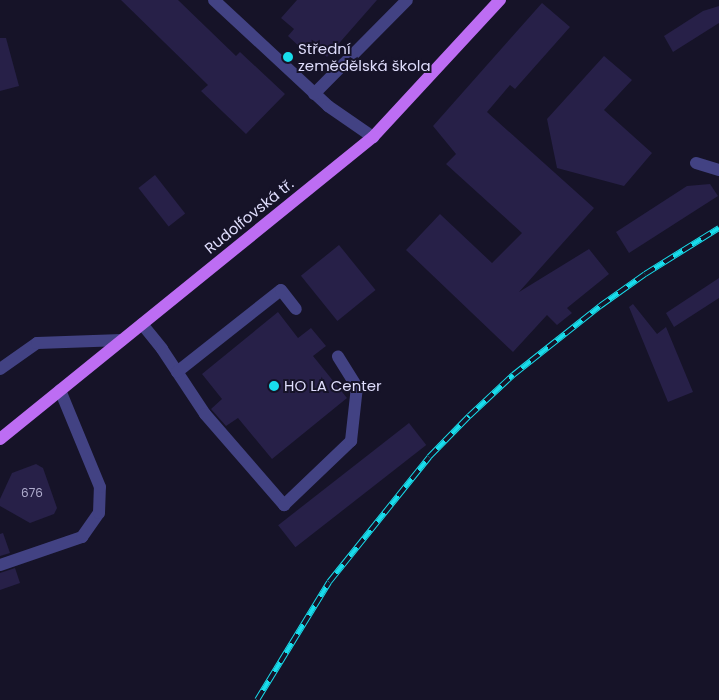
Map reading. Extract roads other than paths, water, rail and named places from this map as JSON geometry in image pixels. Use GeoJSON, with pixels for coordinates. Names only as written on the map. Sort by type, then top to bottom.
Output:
{"type":"FeatureCollection","features":[{"type":"Feature","properties":{"kind":"main road","name":"Rudolfovská tř."},"geometry":{"type":"LineString","coordinates":[[0,439],[373,137],[500,0]]}},
{"type":"Feature","properties":{"kind":"lane"},"geometry":{"type":"LineString","coordinates":[[214,0],[314,94],[373,137]]}},
{"type":"Feature","properties":{"kind":"lane"},"geometry":{"type":"LineString","coordinates":[[314,94],[407,0]]}},
{"type":"Feature","properties":{"kind":"lane"},"geometry":{"type":"LineString","coordinates":[[696,163],[719,170]]}},
{"type":"Feature","properties":{"kind":"lane"},"geometry":{"type":"LineString","coordinates":[[177,372],[281,290],[296,309]]}},
{"type":"Feature","properties":{"kind":"lane"},"geometry":{"type":"LineString","coordinates":[[142,324],[205,414],[284,505],[351,441],[357,387],[338,357]]}},
{"type":"Feature","properties":{"kind":"lane"},"geometry":{"type":"LineString","coordinates":[[0,369],[38,343],[122,340]]}},
{"type":"Feature","properties":{"kind":"lane"},"geometry":{"type":"LineString","coordinates":[[0,565],[82,537],[99,513],[100,487],[60,390]]}},
{"type":"Feature","properties":{"kind":"railway"},"geometry":{"type":"LineString","coordinates":[[257,700],[329,582],[429,457],[469,416],[513,375],[600,306],[645,274],[719,228]]}},
{"type":"Feature","properties":{"kind":"place","name":"Střední zemědělská škola"},"geometry":{"type":"Point","coordinates":[288,57]}},
{"type":"Feature","properties":{"kind":"place","name":"HO LA Center"},"geometry":{"type":"Point","coordinates":[274,386]}}]}
